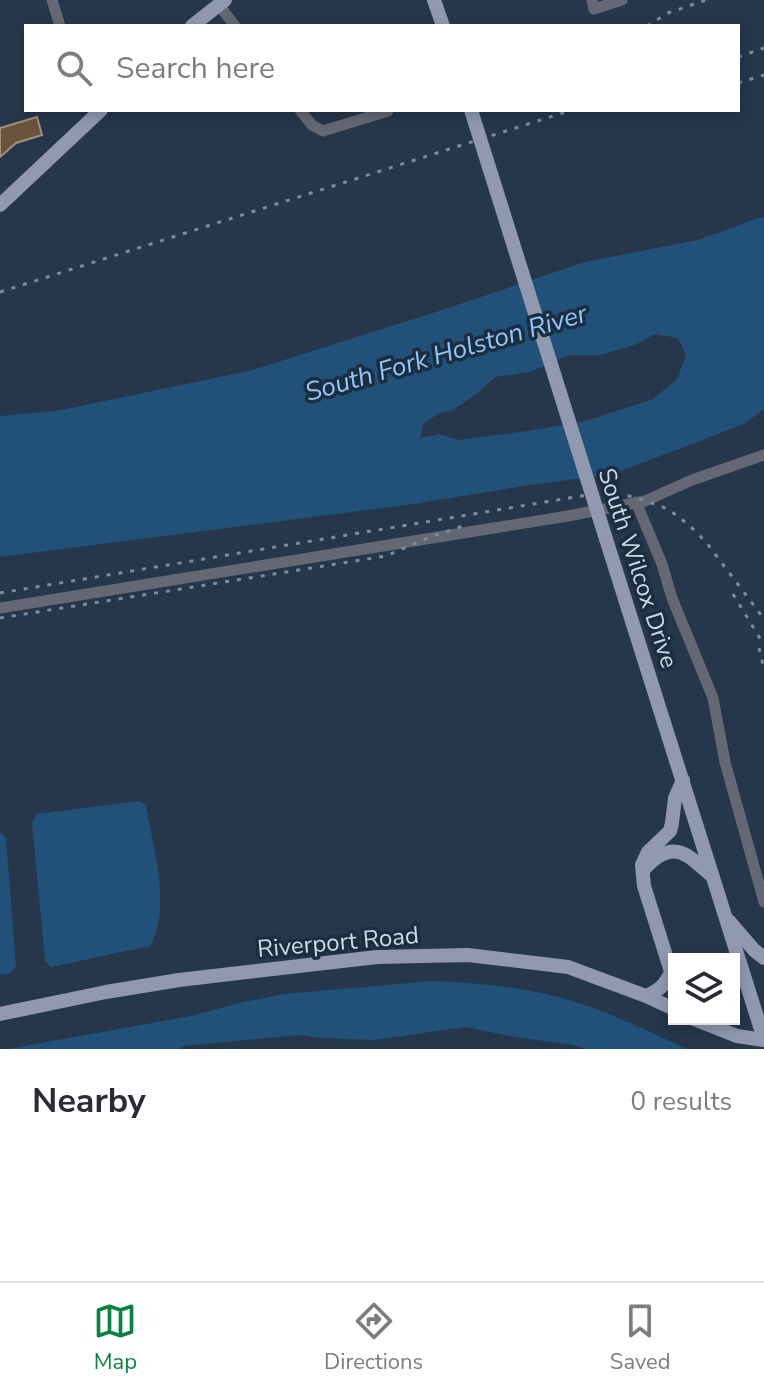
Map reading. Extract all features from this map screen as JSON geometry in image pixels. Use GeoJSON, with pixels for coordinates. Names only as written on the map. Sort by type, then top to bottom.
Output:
{"type":"FeatureCollection","features":[{"type":"Feature","properties":{"kind":"main road"},"geometry":{"type":"LineString","coordinates":[[434,0],[442,24]]}},
{"type":"Feature","properties":{"kind":"main road"},"geometry":{"type":"LineString","coordinates":[[194,24],[222,2]]}},
{"type":"Feature","properties":{"kind":"main road","name":"South Wilcox Drive"},"geometry":{"type":"LineString","coordinates":[[472,112],[764,1040]]}},
{"type":"Feature","properties":{"kind":"main road"},"geometry":{"type":"LineString","coordinates":[[0,205],[93,113]]}},
{"type":"Feature","properties":{"kind":"main road"},"geometry":{"type":"LineString","coordinates":[[668,962],[644,886],[642,865],[648,852],[670,831],[675,798],[683,780]]}},
{"type":"Feature","properties":{"kind":"main road"},"geometry":{"type":"LineString","coordinates":[[642,871],[653,859],[672,850],[690,856],[714,877]]}},
{"type":"Feature","properties":{"kind":"main road"},"geometry":{"type":"LineString","coordinates":[[726,918],[764,958]]}},
{"type":"Feature","properties":{"kind":"main road","name":"Riverport Road"},"geometry":{"type":"LineString","coordinates":[[0,1014],[179,980],[377,957],[468,955],[568,967],[668,1007]]}},
{"type":"Feature","properties":{"kind":"main road"},"geometry":{"type":"LineString","coordinates":[[646,996],[668,982]]}},
{"type":"Feature","properties":{"kind":"main road"},"geometry":{"type":"LineString","coordinates":[[753,1004],[764,988]]}},
{"type":"Feature","properties":{"kind":"main road"},"geometry":{"type":"LineString","coordinates":[[710,1025],[737,1036],[764,1040]]}},
{"type":"Feature","properties":{"kind":"street"},"geometry":{"type":"LineString","coordinates":[[52,0],[59,24]]}},
{"type":"Feature","properties":{"kind":"street"},"geometry":{"type":"LineString","coordinates":[[592,0],[594,9],[622,0]]}},
{"type":"Feature","properties":{"kind":"street"},"geometry":{"type":"LineString","coordinates":[[222,2],[234,24]]}},
{"type":"Feature","properties":{"kind":"street"},"geometry":{"type":"LineString","coordinates":[[302,112],[312,125],[323,131],[385,112]]}},
{"type":"Feature","properties":{"kind":"street"},"geometry":{"type":"LineString","coordinates":[[0,608],[378,548],[645,501],[692,480],[764,455]]}},
{"type":"Feature","properties":{"kind":"street"},"geometry":{"type":"LineString","coordinates":[[636,502],[718,713],[725,762],[764,902]]}},
{"type":"Feature","properties":{"kind":"water","name":"South Fork Holston River"},"geometry":{"type":"Polygon","coordinates":[[[764,216],[764,409],[744,424],[613,474],[407,505],[0,557],[0,416],[56,411],[249,371],[585,262],[698,240],[764,216]],[[655,334],[632,346],[600,355],[568,355],[530,372],[495,377],[453,410],[438,414],[423,424],[420,438],[440,434],[457,440],[528,431],[586,421],[653,399],[677,379],[686,355],[678,338],[655,334]]]}},
{"type":"Feature","properties":{"kind":"water"},"geometry":{"type":"Polygon","coordinates":[[[139,801],[146,805],[159,877],[160,914],[150,946],[51,967],[45,961],[32,822],[37,814],[139,801]]]}},
{"type":"Feature","properties":{"kind":"water"},"geometry":{"type":"Polygon","coordinates":[[[0,832],[6,838],[16,966],[9,974],[0,975],[0,832]]]}},
{"type":"Feature","properties":{"kind":"water"},"geometry":{"type":"Polygon","coordinates":[[[432,981],[509,987],[566,999],[687,1049],[585,1049],[466,1027],[374,1040],[299,1035],[184,1046],[179,1049],[8,1049],[191,1016],[284,994],[432,981]]]}},
{"type":"Feature","properties":{"kind":"building"},"geometry":{"type":"Polygon","coordinates":[[[37,117],[42,135],[16,143],[0,157],[0,128],[37,117]]]}},
{"type":"Feature","properties":{"kind":"railway"},"geometry":{"type":"LineString","coordinates":[[650,24],[668,13],[706,0]]}},
{"type":"Feature","properties":{"kind":"railway"},"geometry":{"type":"LineString","coordinates":[[740,56],[764,48]]}},
{"type":"Feature","properties":{"kind":"railway"},"geometry":{"type":"LineString","coordinates":[[740,82],[764,75]]}},
{"type":"Feature","properties":{"kind":"railway"},"geometry":{"type":"LineString","coordinates":[[0,292],[566,112]]}},
{"type":"Feature","properties":{"kind":"railway"},"geometry":{"type":"LineString","coordinates":[[0,593],[613,493],[663,507],[689,525],[706,542],[764,619]]}},
{"type":"Feature","properties":{"kind":"railway"},"geometry":{"type":"LineString","coordinates":[[0,618],[386,556],[469,524]]}},
{"type":"Feature","properties":{"kind":"railway"},"geometry":{"type":"LineString","coordinates":[[733,594],[764,645]]}},
{"type":"Feature","properties":{"kind":"railway"},"geometry":{"type":"LineString","coordinates":[[759,648],[764,669]]}}]}
